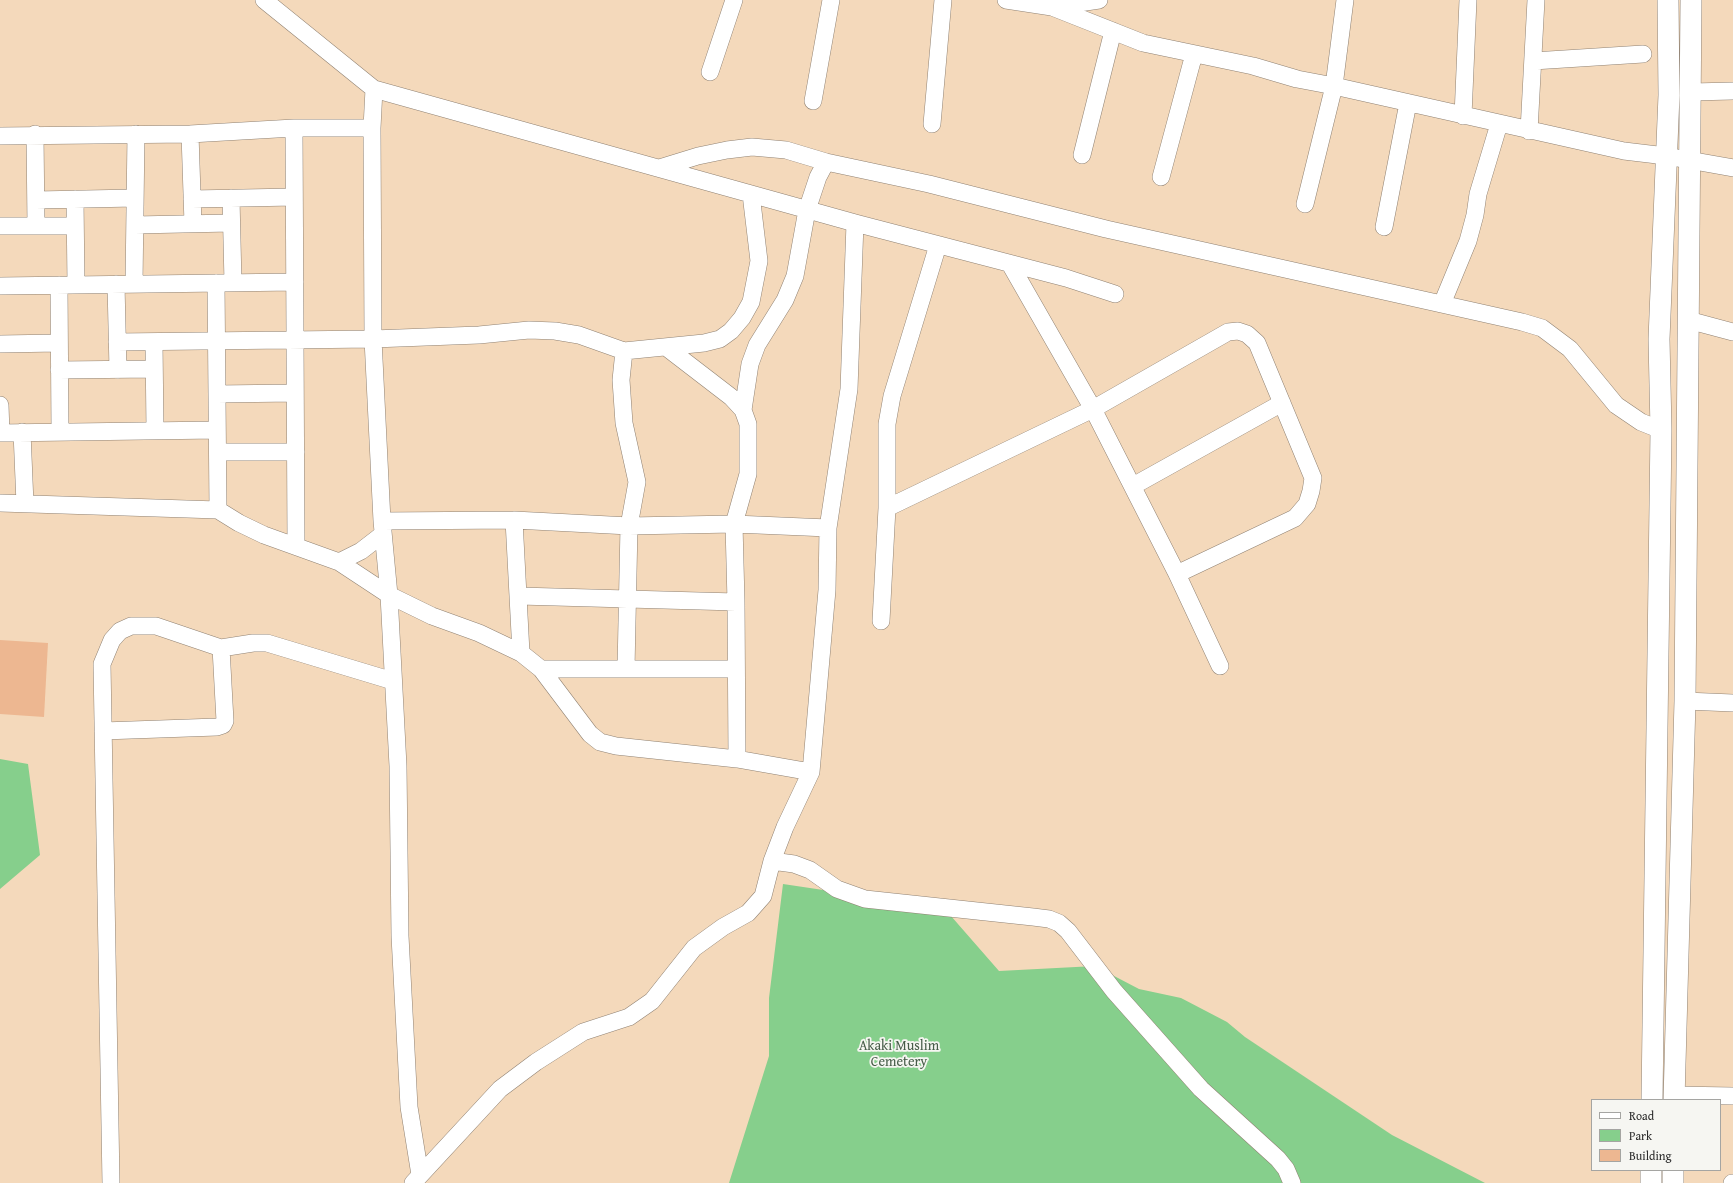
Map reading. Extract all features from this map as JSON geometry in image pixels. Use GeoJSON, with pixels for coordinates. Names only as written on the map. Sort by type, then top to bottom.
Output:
{"type":"FeatureCollection","features":[{"type":"Feature","properties":{"kind":"street"},"geometry":{"type":"LineString","coordinates":[[264,0],[374,89],[807,210],[1066,278],[1115,294]]}},
{"type":"Feature","properties":{"kind":"street"},"geometry":{"type":"LineString","coordinates":[[710,72],[734,0]]}},
{"type":"Feature","properties":{"kind":"street"},"geometry":{"type":"LineString","coordinates":[[813,101],[831,0]]}},
{"type":"Feature","properties":{"kind":"street"},"geometry":{"type":"LineString","coordinates":[[932,124],[943,0]]}},
{"type":"Feature","properties":{"kind":"street"},"geometry":{"type":"LineString","coordinates":[[1006,0],[1052,7],[1143,43],[1253,66],[1297,79],[1334,86],[1624,152],[1666,156],[1733,168]]}},
{"type":"Feature","properties":{"kind":"street"},"geometry":{"type":"LineString","coordinates":[[1052,7],[1099,0]]}},
{"type":"Feature","properties":{"kind":"street"},"geometry":{"type":"LineString","coordinates":[[1305,204],[1334,86],[1345,0]]}},
{"type":"Feature","properties":{"kind":"street"},"geometry":{"type":"LineString","coordinates":[[1463,116],[1468,0]]}},
{"type":"Feature","properties":{"kind":"street"},"geometry":{"type":"LineString","coordinates":[[1529,131],[1536,0]]}},
{"type":"Feature","properties":{"kind":"street"},"geometry":{"type":"LineString","coordinates":[[1652,1099],[1661,430],[1659,339],[1669,95],[1668,0]]}},
{"type":"Feature","properties":{"kind":"street"},"geometry":{"type":"LineString","coordinates":[[1691,0],[1692,92],[1688,320],[1685,701],[1674,1097],[1733,1096]]}},
{"type":"Feature","properties":{"kind":"street"},"geometry":{"type":"LineString","coordinates":[[1082,155],[1113,31]]}},
{"type":"Feature","properties":{"kind":"street"},"geometry":{"type":"LineString","coordinates":[[1161,177],[1194,54]]}},
{"type":"Feature","properties":{"kind":"street"},"geometry":{"type":"LineString","coordinates":[[1533,61],[1643,54]]}},
{"type":"Feature","properties":{"kind":"street"},"geometry":{"type":"LineString","coordinates":[[374,89],[372,128],[373,339],[382,527],[389,595],[392,681],[398,766],[400,936],[408,1107],[416,1179]]}},
{"type":"Feature","properties":{"kind":"street"},"geometry":{"type":"LineString","coordinates":[[1692,92],[1733,91]]}},
{"type":"Feature","properties":{"kind":"street"},"geometry":{"type":"LineString","coordinates":[[1384,227],[1408,103]]}},
{"type":"Feature","properties":{"kind":"street"},"geometry":{"type":"LineString","coordinates":[[1442,304],[1468,241],[1475,215],[1478,194],[1499,124]]}},
{"type":"Feature","properties":{"kind":"street"},"geometry":{"type":"LineString","coordinates":[[0,136],[35,134],[190,134],[294,128],[372,128]]}},
{"type":"Feature","properties":{"kind":"street"},"geometry":{"type":"LineString","coordinates":[[294,128],[296,545]]}},
{"type":"Feature","properties":{"kind":"street"},"geometry":{"type":"LineString","coordinates":[[35,134],[36,226]]}},
{"type":"Feature","properties":{"kind":"street"},"geometry":{"type":"LineString","coordinates":[[134,284],[136,134]]}},
{"type":"Feature","properties":{"kind":"street"},"geometry":{"type":"LineString","coordinates":[[190,134],[193,224]]}},
{"type":"Feature","properties":{"kind":"street"},"geometry":{"type":"LineString","coordinates":[[659,168],[698,156],[752,148],[786,150],[826,162],[929,184],[1106,229],[1522,322],[1542,328],[1570,349],[1616,405],[1641,422],[1661,430]]}},
{"type":"Feature","properties":{"kind":"street"},"geometry":{"type":"LineString","coordinates":[[743,410],[750,364],[757,345],[785,300],[795,276],[807,210],[818,177],[826,162]]}},
{"type":"Feature","properties":{"kind":"street"},"geometry":{"type":"LineString","coordinates":[[117,342],[373,339],[479,335],[529,330],[555,331],[579,335],[624,351],[704,343],[720,339],[731,331],[751,302],[760,261],[751,194]]}},
{"type":"Feature","properties":{"kind":"street"},"geometry":{"type":"LineString","coordinates":[[192,199],[294,197]]}},
{"type":"Feature","properties":{"kind":"street"},"geometry":{"type":"LineString","coordinates":[[36,200],[135,198]]}},
{"type":"Feature","properties":{"kind":"street"},"geometry":{"type":"LineString","coordinates":[[231,198],[233,282]]}},
{"type":"Feature","properties":{"kind":"street"},"geometry":{"type":"LineString","coordinates":[[75,199],[76,285]]}},
{"type":"Feature","properties":{"kind":"street"},"geometry":{"type":"LineString","coordinates":[[135,225],[232,223]]}},
{"type":"Feature","properties":{"kind":"street"},"geometry":{"type":"LineString","coordinates":[[416,1179],[500,1089],[536,1062],[583,1032],[629,1017],[652,1001],[694,948],[723,927],[748,913],[763,896],[772,861],[785,827],[811,772],[827,590],[828,528],[849,389],[855,223]]}},
{"type":"Feature","properties":{"kind":"street"},"geometry":{"type":"LineString","coordinates":[[0,226],[75,226]]}},
{"type":"Feature","properties":{"kind":"street"},"geometry":{"type":"LineString","coordinates":[[881,621],[887,508],[887,424],[938,245]]}},
{"type":"Feature","properties":{"kind":"street"},"geometry":{"type":"LineString","coordinates":[[1010,264],[1094,409],[1177,574],[1220,666]]}},
{"type":"Feature","properties":{"kind":"street"},"geometry":{"type":"LineString","coordinates":[[0,286],[295,282]]}},
{"type":"Feature","properties":{"kind":"street"},"geometry":{"type":"LineString","coordinates":[[216,283],[218,510]]}},
{"type":"Feature","properties":{"kind":"street"},"geometry":{"type":"LineString","coordinates":[[116,284],[118,370]]}},
{"type":"Feature","properties":{"kind":"street"},"geometry":{"type":"LineString","coordinates":[[59,285],[60,432]]}},
{"type":"Feature","properties":{"kind":"street"},"geometry":{"type":"LineString","coordinates":[[1688,320],[1733,332]]}},
{"type":"Feature","properties":{"kind":"street"},"geometry":{"type":"LineString","coordinates":[[887,508],[1094,409],[1228,332],[1238,331],[1247,334],[1257,343],[1313,478],[1307,504],[1296,518],[1177,574]]}},
{"type":"Feature","properties":{"kind":"street"},"geometry":{"type":"LineString","coordinates":[[0,344],[59,342]]}},
{"type":"Feature","properties":{"kind":"street"},"geometry":{"type":"LineString","coordinates":[[154,342],[155,431]]}},
{"type":"Feature","properties":{"kind":"street"},"geometry":{"type":"LineString","coordinates":[[666,347],[731,397],[743,410],[748,424],[748,474],[734,524],[736,602],[736,759]]}},
{"type":"Feature","properties":{"kind":"street"},"geometry":{"type":"LineString","coordinates":[[624,351],[621,380],[624,423],[637,482],[629,526],[626,669]]}},
{"type":"Feature","properties":{"kind":"street"},"geometry":{"type":"LineString","coordinates":[[59,370],[154,369]]}},
{"type":"Feature","properties":{"kind":"street"},"geometry":{"type":"LineString","coordinates":[[217,394],[295,393]]}},
{"type":"Feature","properties":{"kind":"street"},"geometry":{"type":"LineString","coordinates":[[0,404],[0,432],[217,430]]}},
{"type":"Feature","properties":{"kind":"street"},"geometry":{"type":"LineString","coordinates":[[1133,486],[1282,404]]}},
{"type":"Feature","properties":{"kind":"street"},"geometry":{"type":"LineString","coordinates":[[22,432],[25,504]]}},
{"type":"Feature","properties":{"kind":"street"},"geometry":{"type":"LineString","coordinates":[[218,452],[296,452]]}},
{"type":"Feature","properties":{"kind":"street"},"geometry":{"type":"LineString","coordinates":[[0,503],[218,510],[239,523],[264,535],[296,545],[339,562],[389,595],[432,616],[479,633],[521,653],[541,669],[590,734],[600,742],[616,746],[736,759],[811,772]]}},
{"type":"Feature","properties":{"kind":"street"},"geometry":{"type":"LineString","coordinates":[[339,562],[361,551],[382,527],[514,520],[629,526],[734,524],[828,528]]}},
{"type":"Feature","properties":{"kind":"street"},"geometry":{"type":"LineString","coordinates":[[514,520],[521,653]]}},
{"type":"Feature","properties":{"kind":"street"},"geometry":{"type":"LineString","coordinates":[[519,596],[736,602]]}},
{"type":"Feature","properties":{"kind":"street"},"geometry":{"type":"LineString","coordinates":[[112,1183],[102,664],[112,640],[120,631],[131,626],[156,626],[221,648],[253,643],[267,643],[392,681]]}},
{"type":"Feature","properties":{"kind":"street"},"geometry":{"type":"LineString","coordinates":[[103,731],[217,727],[223,725],[225,721],[221,648]]}},
{"type":"Feature","properties":{"kind":"street"},"geometry":{"type":"LineString","coordinates":[[541,669],[736,669]]}},
{"type":"Feature","properties":{"kind":"street"},"geometry":{"type":"LineString","coordinates":[[1685,701],[1733,703]]}},
{"type":"Feature","properties":{"kind":"street"},"geometry":{"type":"LineString","coordinates":[[772,861],[794,864],[810,870],[837,889],[865,899],[1033,917],[1049,919],[1059,923],[1068,930],[1114,991],[1201,1089],[1278,1159],[1286,1170],[1292,1183]]}},
{"type":"Feature","properties":{"kind":"street"},"geometry":{"type":"LineString","coordinates":[[1651,1171],[1651,1183]]}},
{"type":"Feature","properties":{"kind":"street"},"geometry":{"type":"LineString","coordinates":[[1673,1171],[1673,1183]]}},
{"type":"Feature","properties":{"kind":"green space"},"geometry":{"type":"Polygon","coordinates":[[[0,759],[28,764],[40,855],[0,889],[0,759]]]}},
{"type":"Feature","properties":{"kind":"green space","name":"Akaki Muslim Cemetery"},"geometry":{"type":"Polygon","coordinates":[[[783,884],[944,908],[999,971],[1095,966],[1139,989],[1181,998],[1227,1022],[1245,1037],[1392,1135],[1485,1183],[729,1183],[769,1056],[769,998],[783,884]]]}},
{"type":"Feature","properties":{"kind":"building"},"geometry":{"type":"Polygon","coordinates":[[[0,640],[48,643],[44,717],[0,714],[0,640]]]}}]}
